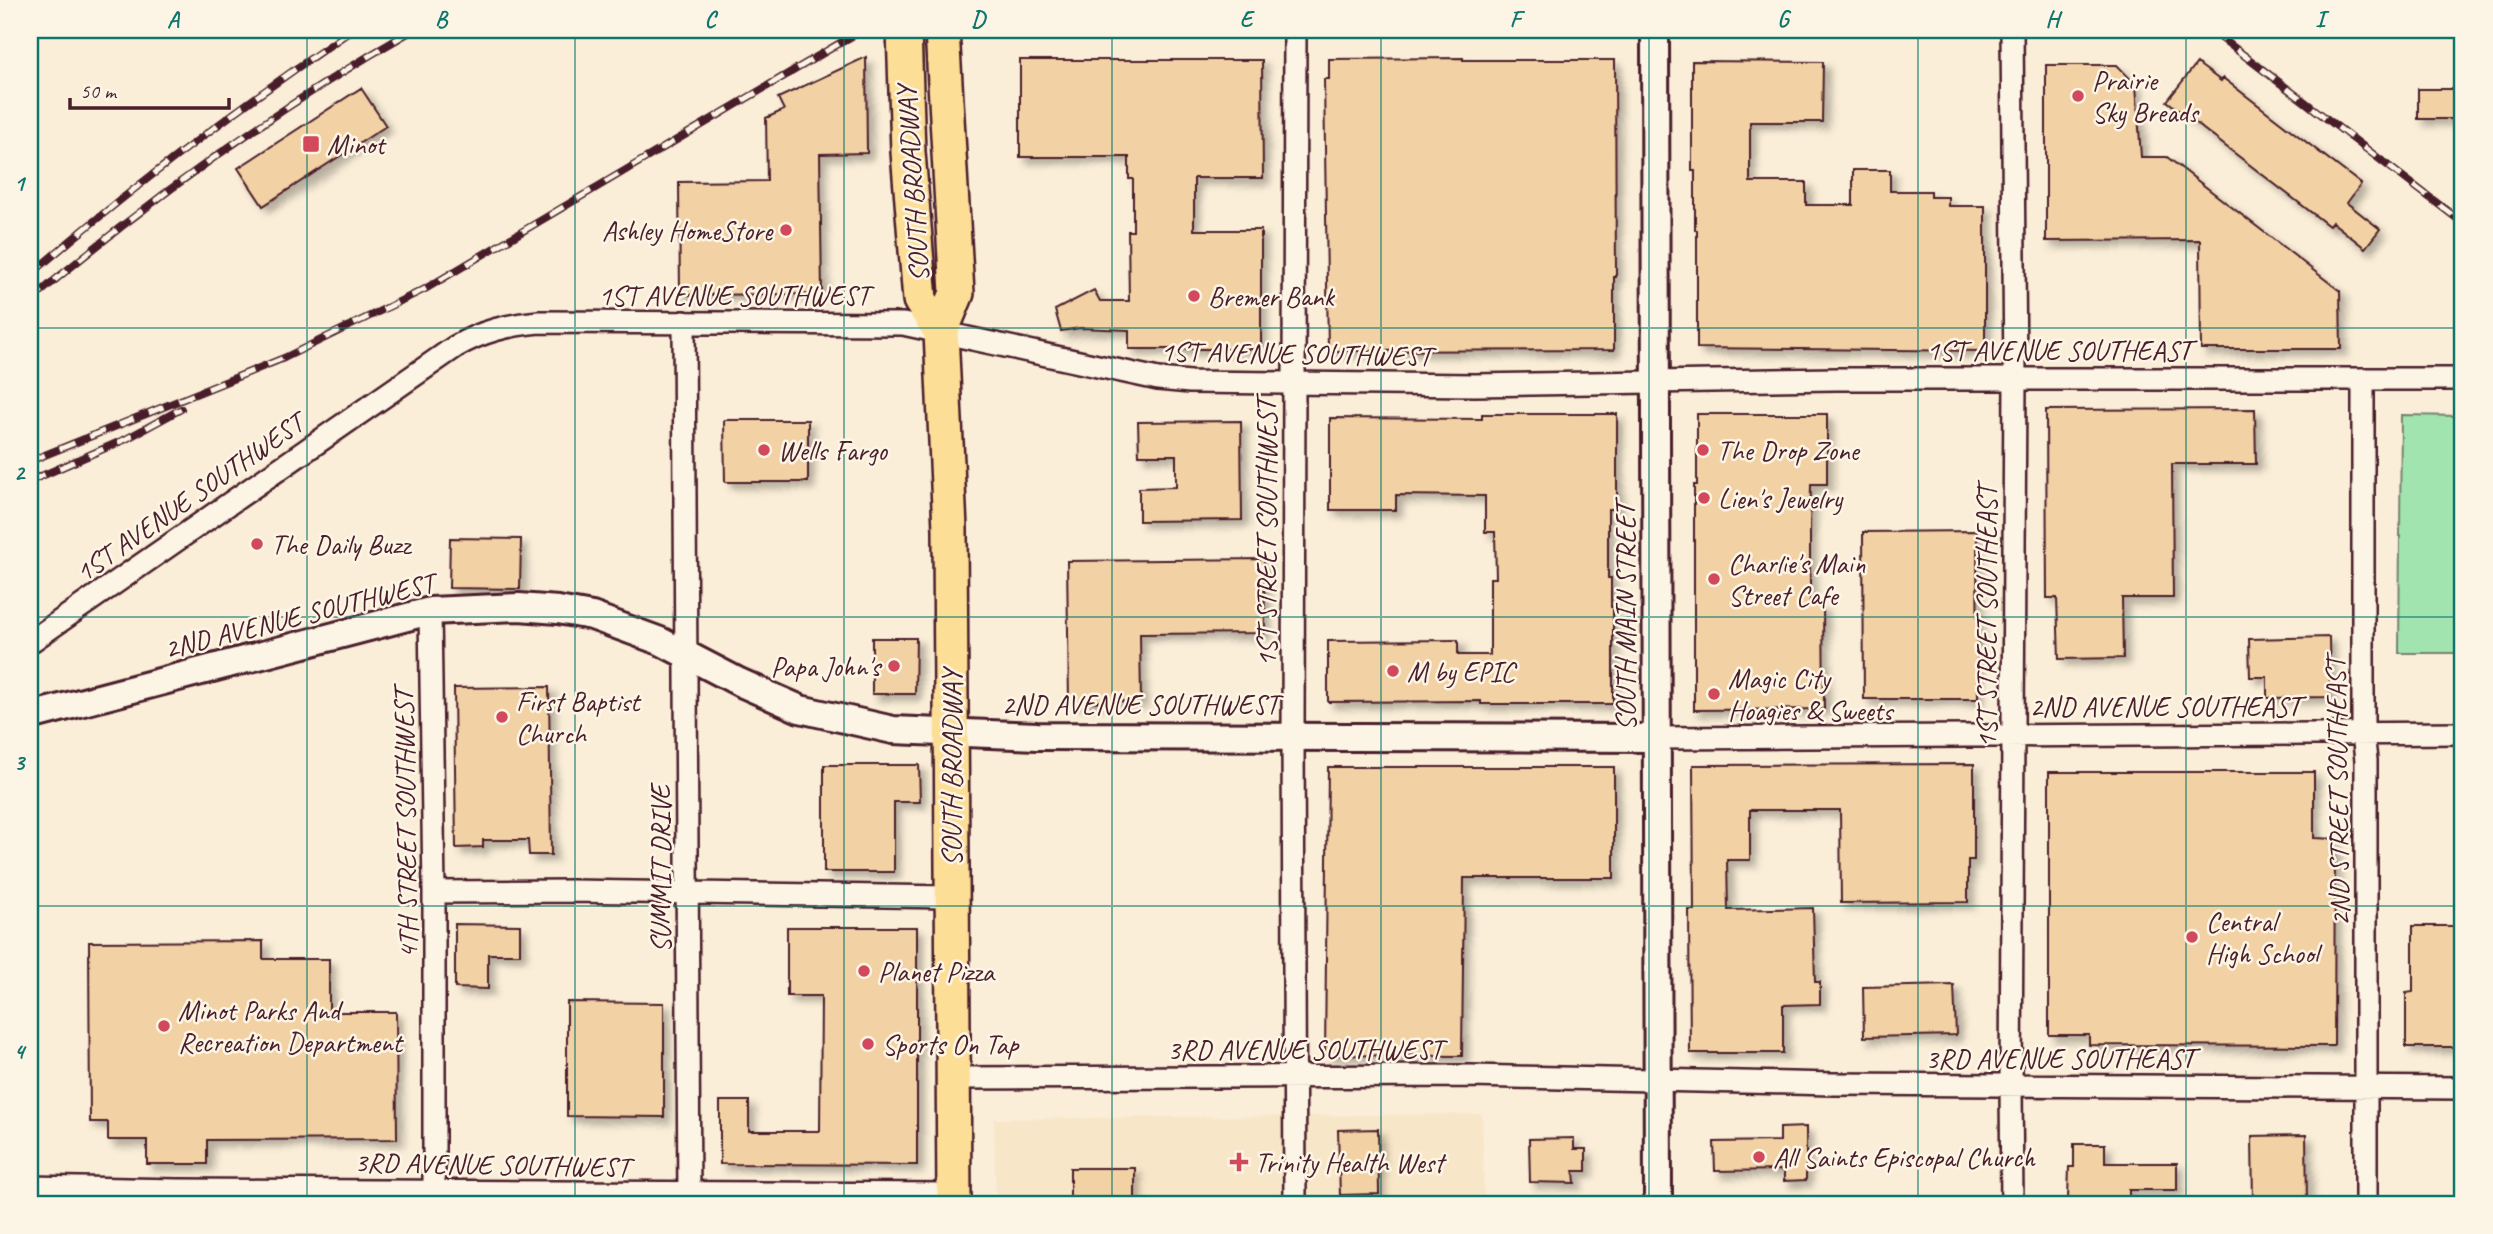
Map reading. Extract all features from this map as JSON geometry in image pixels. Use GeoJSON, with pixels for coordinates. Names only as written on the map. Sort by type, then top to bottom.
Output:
{"type":"FeatureCollection","features":[{"type":"Feature","properties":{"kind":"main road","name":"SOUTH BROADWAY"},"geometry":{"type":"LineString","coordinates":[[904,30],[908,152],[920,300],[941,332]]}},
{"type":"Feature","properties":{"kind":"main road","name":"SOUTH BROADWAY"},"geometry":{"type":"LineString","coordinates":[[942,30],[957,293],[941,332],[949,487],[954,1199]]}},
{"type":"Feature","properties":{"kind":"street","name":"1ST STREET SOUTHWEST"},"geometry":{"type":"LineString","coordinates":[[1295,30],[1295,1204]]}},
{"type":"Feature","properties":{"kind":"street","name":"SOUTH MAIN STREET"},"geometry":{"type":"LineString","coordinates":[[1655,30],[1658,1204]]}},
{"type":"Feature","properties":{"kind":"street","name":"1ST STREET SOUTHEAST"},"geometry":{"type":"LineString","coordinates":[[2012,30],[2015,378],[2012,1204]]}},
{"type":"Feature","properties":{"kind":"street","name":"1ST AVENUE SOUTHWEST"},"geometry":{"type":"LineString","coordinates":[[30,642],[195,525],[472,337],[494,328],[540,322],[903,324],[1158,379],[1475,385],[1656,380]]}},
{"type":"Feature","properties":{"kind":"street","name":"SUMMIT DRIVE"},"geometry":{"type":"LineString","coordinates":[[684,323],[689,1199]]}},
{"type":"Feature","properties":{"kind":"street","name":"2ND STREET SOUTHEAST"},"geometry":{"type":"LineString","coordinates":[[2363,379],[2363,734],[2367,760],[2366,1204]]}},
{"type":"Feature","properties":{"kind":"street","name":"1ST AVENUE SOUTHEAST"},"geometry":{"type":"LineString","coordinates":[[1656,380],[2463,379]]}},
{"type":"Feature","properties":{"kind":"street","name":"2ND AVENUE SOUTHWEST"},"geometry":{"type":"LineString","coordinates":[[30,716],[430,611],[519,607],[592,616],[660,641],[738,682],[800,709],[893,730],[1037,736],[1656,738]]}},
{"type":"Feature","properties":{"kind":"street","name":"4TH STREET SOUTHWEST"},"geometry":{"type":"LineString","coordinates":[[430,611],[435,892],[434,1197]]}},
{"type":"Feature","properties":{"kind":"street","name":"2ND AVENUE SOUTHEAST"},"geometry":{"type":"LineString","coordinates":[[1656,738],[2463,733]]}},
{"type":"Feature","properties":{"kind":"street"},"geometry":{"type":"LineString","coordinates":[[435,892],[951,897]]}},
{"type":"Feature","properties":{"kind":"street","name":"3RD AVENUE SOUTHWEST"},"geometry":{"type":"LineString","coordinates":[[952,1079],[1657,1079]]}},
{"type":"Feature","properties":{"kind":"street","name":"3RD AVENUE SOUTHEAST"},"geometry":{"type":"LineString","coordinates":[[1657,1079],[2011,1087],[2463,1088]]}},
{"type":"Feature","properties":{"kind":"street","name":"3RD AVENUE SOUTHWEST"},"geometry":{"type":"LineString","coordinates":[[30,1187],[434,1197],[954,1199]]}},
{"type":"Feature","properties":{"kind":"shaded area","name":"Trinity Health West"},"geometry":{"type":"Polygon","coordinates":[[[1482,1114],[1484,1204],[996,1204],[994,1119],[1482,1114]]]}},
{"type":"Feature","properties":{"kind":"green space"},"geometry":{"type":"Polygon","coordinates":[[[2401,415],[2463,416],[2463,653],[2399,653],[2401,415]]]}},
{"type":"Feature","properties":{"kind":"building"},"geometry":{"type":"Polygon","coordinates":[[[866,57],[867,153],[820,154],[822,294],[680,295],[679,182],[767,181],[766,118],[784,110],[778,98],[866,57]]]}},
{"type":"Feature","properties":{"kind":"building"},"geometry":{"type":"Polygon","coordinates":[[[1329,59],[1615,60],[1614,350],[1328,351],[1324,79],[1329,79],[1329,59]]]}},
{"type":"Feature","properties":{"kind":"building"},"geometry":{"type":"Polygon","coordinates":[[[1020,60],[1262,60],[1263,178],[1194,178],[1194,230],[1261,230],[1261,349],[1129,349],[1129,330],[1080,328],[1061,331],[1055,310],[1094,290],[1100,301],[1129,301],[1128,231],[1133,231],[1133,179],[1129,179],[1129,157],[1020,157],[1020,60]]]}},
{"type":"Feature","properties":{"kind":"building"},"geometry":{"type":"Polygon","coordinates":[[[1692,61],[1823,62],[1822,122],[1750,122],[1750,182],[1806,182],[1806,205],[1853,205],[1853,170],[1890,170],[1890,191],[1931,191],[1931,197],[1948,197],[1948,206],[1985,206],[1985,351],[1697,348],[1692,61]]]}},
{"type":"Feature","properties":{"kind":"building"},"geometry":{"type":"Polygon","coordinates":[[[2197,63],[2221,81],[2223,78],[2361,184],[2347,203],[2380,229],[2365,248],[2332,222],[2329,226],[2167,101],[2197,63]]]}},
{"type":"Feature","properties":{"kind":"building"},"geometry":{"type":"Polygon","coordinates":[[[2046,65],[2117,65],[2136,85],[2141,157],[2167,157],[2340,291],[2341,349],[2201,349],[2200,240],[2046,241],[2046,65]]]}},
{"type":"Feature","properties":{"kind":"building"},"geometry":{"type":"Polygon","coordinates":[[[361,88],[386,126],[263,206],[238,168],[361,88]]]}},
{"type":"Feature","properties":{"kind":"building"},"geometry":{"type":"Polygon","coordinates":[[[2418,89],[2463,89],[2463,119],[2418,119],[2418,89]]]}},
{"type":"Feature","properties":{"kind":"building"},"geometry":{"type":"Polygon","coordinates":[[[2255,409],[2256,464],[2172,464],[2173,598],[2122,598],[2123,658],[2059,659],[2057,598],[2047,598],[2046,410],[2255,409]]]}},
{"type":"Feature","properties":{"kind":"building"},"geometry":{"type":"Polygon","coordinates":[[[1482,414],[1617,414],[1617,509],[1608,509],[1608,578],[1611,578],[1613,607],[1613,704],[1328,702],[1328,641],[1458,640],[1458,655],[1490,655],[1490,578],[1496,578],[1495,532],[1485,532],[1485,496],[1396,495],[1396,510],[1330,510],[1330,418],[1482,419],[1482,414]]]}},
{"type":"Feature","properties":{"kind":"building"},"geometry":{"type":"Polygon","coordinates":[[[1697,414],[1827,414],[1827,484],[1811,484],[1810,533],[1810,606],[1823,606],[1824,709],[1694,710],[1694,485],[1697,485],[1697,414]]]}},
{"type":"Feature","properties":{"kind":"building"},"geometry":{"type":"Polygon","coordinates":[[[724,420],[808,420],[808,482],[725,482],[724,420]]]}},
{"type":"Feature","properties":{"kind":"building"},"geometry":{"type":"Polygon","coordinates":[[[1241,421],[1242,520],[1139,521],[1139,488],[1176,487],[1176,455],[1139,455],[1138,422],[1241,421]]]}},
{"type":"Feature","properties":{"kind":"building"},"geometry":{"type":"Polygon","coordinates":[[[1977,531],[1978,699],[1864,699],[1863,532],[1977,531]]]}},
{"type":"Feature","properties":{"kind":"building"},"geometry":{"type":"Polygon","coordinates":[[[450,538],[521,539],[520,589],[449,588],[450,538]]]}},
{"type":"Feature","properties":{"kind":"building"},"geometry":{"type":"Polygon","coordinates":[[[1264,559],[1265,633],[1140,634],[1141,701],[1069,702],[1067,561],[1264,559]]]}},
{"type":"Feature","properties":{"kind":"building"},"geometry":{"type":"Polygon","coordinates":[[[2329,637],[2330,697],[2267,698],[2267,677],[2250,677],[2249,639],[2329,637]]]}},
{"type":"Feature","properties":{"kind":"building","name":"Papa John's"},"geometry":{"type":"Polygon","coordinates":[[[872,638],[916,638],[915,694],[872,694],[872,638]]]}},
{"type":"Feature","properties":{"kind":"building"},"geometry":{"type":"Polygon","coordinates":[[[549,687],[551,855],[529,855],[528,840],[483,840],[483,847],[456,848],[454,688],[549,687]]]}},
{"type":"Feature","properties":{"kind":"building"},"geometry":{"type":"Polygon","coordinates":[[[1974,764],[1974,860],[1968,860],[1968,902],[1841,903],[1840,810],[1750,810],[1750,860],[1727,860],[1728,910],[1813,908],[1815,982],[1820,982],[1820,1004],[1783,1005],[1783,1053],[1690,1053],[1689,910],[1694,910],[1693,765],[1974,764]]]}},
{"type":"Feature","properties":{"kind":"building"},"geometry":{"type":"Polygon","coordinates":[[[824,765],[919,765],[920,802],[894,802],[894,872],[824,872],[824,765]]]}},
{"type":"Feature","properties":{"kind":"building"},"geometry":{"type":"Polygon","coordinates":[[[1328,767],[1614,767],[1614,878],[1464,878],[1462,1056],[1325,1055],[1328,767]]]}},
{"type":"Feature","properties":{"kind":"building","name":"Central High School"},"geometry":{"type":"Polygon","coordinates":[[[2049,772],[2314,772],[2314,838],[2335,839],[2334,1046],[2089,1045],[2089,1035],[2049,1035],[2049,772]]]}},
{"type":"Feature","properties":{"kind":"building"},"geometry":{"type":"Polygon","coordinates":[[[455,924],[520,925],[520,954],[488,954],[488,989],[455,988],[455,924]]]}},
{"type":"Feature","properties":{"kind":"building"},"geometry":{"type":"Polygon","coordinates":[[[2413,926],[2463,926],[2463,980],[2459,980],[2459,1047],[2406,1047],[2406,993],[2413,992],[2413,926]]]}},
{"type":"Feature","properties":{"kind":"building"},"geometry":{"type":"Polygon","coordinates":[[[787,927],[917,927],[917,1165],[720,1164],[720,1101],[749,1101],[749,1131],[820,1131],[821,996],[787,996],[787,927]]]}},
{"type":"Feature","properties":{"kind":"building"},"geometry":{"type":"Polygon","coordinates":[[[263,941],[263,959],[329,959],[329,1012],[396,1012],[397,1139],[207,1140],[207,1164],[147,1164],[147,1140],[108,1140],[108,1122],[90,1122],[89,942],[263,941]]]}},
{"type":"Feature","properties":{"kind":"building"},"geometry":{"type":"Polygon","coordinates":[[[1954,985],[1956,1035],[1864,1037],[1863,987],[1954,985]]]}},
{"type":"Feature","properties":{"kind":"building"},"geometry":{"type":"Polygon","coordinates":[[[567,1002],[664,1003],[664,1117],[567,1116],[567,1002]]]}},
{"type":"Feature","properties":{"kind":"building"},"geometry":{"type":"Polygon","coordinates":[[[1806,1127],[1806,1180],[1784,1181],[1784,1170],[1715,1171],[1714,1142],[1780,1141],[1780,1128],[1806,1127]]]}},
{"type":"Feature","properties":{"kind":"building"},"geometry":{"type":"Polygon","coordinates":[[[1378,1129],[1379,1194],[1340,1195],[1338,1130],[1378,1129]]]}},
{"type":"Feature","properties":{"kind":"building"},"geometry":{"type":"Polygon","coordinates":[[[2306,1135],[2307,1204],[2253,1204],[2252,1136],[2306,1135]]]}},
{"type":"Feature","properties":{"kind":"building"},"geometry":{"type":"Polygon","coordinates":[[[1574,1138],[1574,1149],[1586,1149],[1586,1171],[1574,1171],[1575,1183],[1530,1182],[1529,1139],[1574,1138]]]}},
{"type":"Feature","properties":{"kind":"building"},"geometry":{"type":"Polygon","coordinates":[[[2074,1144],[2105,1144],[2105,1163],[2177,1163],[2177,1190],[2129,1190],[2129,1200],[2068,1199],[2069,1167],[2074,1167],[2074,1144]]]}},
{"type":"Feature","properties":{"kind":"building"},"geometry":{"type":"Polygon","coordinates":[[[1070,1168],[1135,1168],[1135,1204],[1070,1204],[1070,1168]]]}},
{"type":"Feature","properties":{"kind":"railway"},"geometry":{"type":"LineString","coordinates":[[30,275],[187,148],[352,30]]}},
{"type":"Feature","properties":{"kind":"railway"},"geometry":{"type":"LineString","coordinates":[[30,301],[121,227],[216,156],[313,91],[413,30]]}},
{"type":"Feature","properties":{"kind":"railway"},"geometry":{"type":"LineString","coordinates":[[30,461],[284,358],[425,289],[862,30]]}},
{"type":"Feature","properties":{"kind":"railway"},"geometry":{"type":"LineString","coordinates":[[2211,30],[2463,223]]}},
{"type":"Feature","properties":{"kind":"railway"},"geometry":{"type":"LineString","coordinates":[[30,481],[126,439],[181,409]]}},
{"type":"Feature","properties":{"kind":"place","name":"Prairie Sky Breads"},"geometry":{"type":"Point","coordinates":[2078,96]}},
{"type":"Feature","properties":{"kind":"place","name":"Minot"},"geometry":{"type":"Point","coordinates":[311,144]}},
{"type":"Feature","properties":{"kind":"place","name":"Ashley HomeStore"},"geometry":{"type":"Point","coordinates":[786,230]}},
{"type":"Feature","properties":{"kind":"place","name":"Bremer Bank"},"geometry":{"type":"Point","coordinates":[1194,296]}},
{"type":"Feature","properties":{"kind":"place","name":"Wells Fargo"},"geometry":{"type":"Point","coordinates":[764,450]}},
{"type":"Feature","properties":{"kind":"place","name":"The Drop Zone"},"geometry":{"type":"Point","coordinates":[1703,450]}},
{"type":"Feature","properties":{"kind":"place","name":"Lien's Jewelry"},"geometry":{"type":"Point","coordinates":[1704,498]}},
{"type":"Feature","properties":{"kind":"place","name":"The Daily Buzz"},"geometry":{"type":"Point","coordinates":[257,544]}},
{"type":"Feature","properties":{"kind":"place","name":"Charlie's Main Street Cafe"},"geometry":{"type":"Point","coordinates":[1714,579]}},
{"type":"Feature","properties":{"kind":"place","name":"Papa John's"},"geometry":{"type":"Point","coordinates":[894,666]}},
{"type":"Feature","properties":{"kind":"place","name":"M by EPIC"},"geometry":{"type":"Point","coordinates":[1393,671]}},
{"type":"Feature","properties":{"kind":"place","name":"Magic City Hoagies & Sweets"},"geometry":{"type":"Point","coordinates":[1714,694]}},
{"type":"Feature","properties":{"kind":"place","name":"First Baptist Church"},"geometry":{"type":"Point","coordinates":[502,717]}},
{"type":"Feature","properties":{"kind":"place","name":"Central High School"},"geometry":{"type":"Point","coordinates":[2192,937]}},
{"type":"Feature","properties":{"kind":"place","name":"Planet Pizza"},"geometry":{"type":"Point","coordinates":[864,971]}},
{"type":"Feature","properties":{"kind":"place","name":"Minot Parks And Recreation Department"},"geometry":{"type":"Point","coordinates":[164,1026]}},
{"type":"Feature","properties":{"kind":"place","name":"Sports On Tap"},"geometry":{"type":"Point","coordinates":[868,1044]}},
{"type":"Feature","properties":{"kind":"place","name":"All Saints Episcopal Church"},"geometry":{"type":"Point","coordinates":[1759,1157]}},
{"type":"Feature","properties":{"kind":"place","name":"Trinity Health West"},"geometry":{"type":"Point","coordinates":[1239,1162]}}]}
